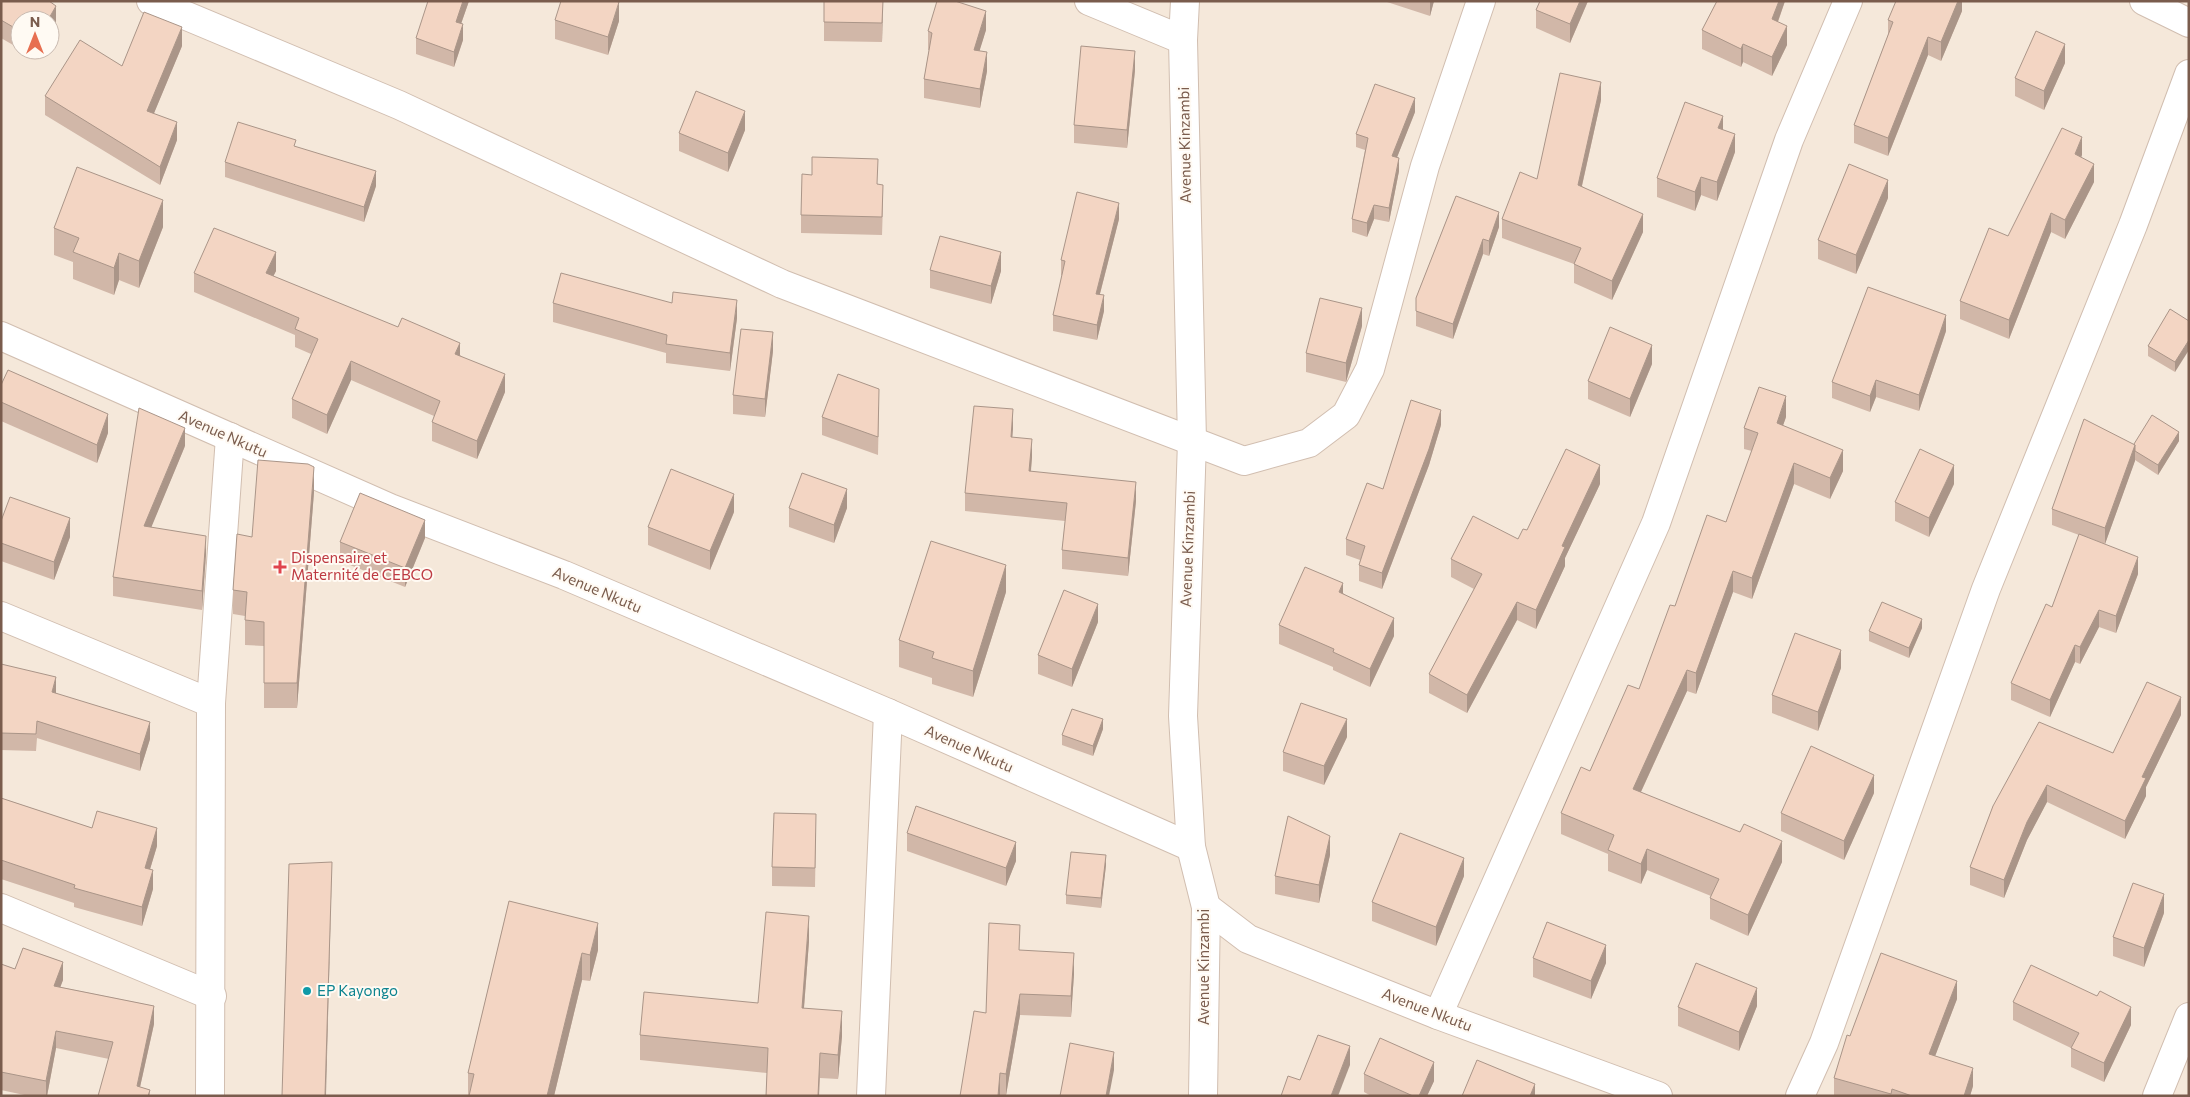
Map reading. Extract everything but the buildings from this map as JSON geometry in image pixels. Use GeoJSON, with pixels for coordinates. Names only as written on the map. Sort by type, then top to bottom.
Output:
{"type":"FeatureCollection","features":[{"type":"Feature","properties":{"kind":"street"},"geometry":{"type":"LineString","coordinates":[[151,1],[399,105],[782,284],[1244,461],[1309,443],[1346,416],[1370,369],[1425,166],[1481,1]]}},
{"type":"Feature","properties":{"kind":"street"},"geometry":{"type":"LineString","coordinates":[[1088,1],[1183,40]]}},
{"type":"Feature","properties":{"kind":"street","name":"Avenue Kinzambi"},"geometry":{"type":"LineString","coordinates":[[1185,1],[1183,40],[1192,441],[1183,716],[1191,848],[1206,907],[1203,1096]]}},
{"type":"Feature","properties":{"kind":"street"},"geometry":{"type":"LineString","coordinates":[[1438,1015],[1656,523],[1790,140],[1848,1]]}},
{"type":"Feature","properties":{"kind":"street"},"geometry":{"type":"LineString","coordinates":[[2144,1],[2189,23]]}},
{"type":"Feature","properties":{"kind":"street"},"geometry":{"type":"LineString","coordinates":[[1800,1096],[1824,1042],[1986,589],[2133,225],[2189,74]]}},
{"type":"Feature","properties":{"kind":"street","name":"Avenue Nkutu"},"geometry":{"type":"LineString","coordinates":[[1,336],[390,508],[564,576],[888,713],[1191,848]]}},
{"type":"Feature","properties":{"kind":"street"},"geometry":{"type":"LineString","coordinates":[[210,1096],[212,996],[211,703],[230,437]]}},
{"type":"Feature","properties":{"kind":"street"},"geometry":{"type":"LineString","coordinates":[[1,616],[211,703]]}},
{"type":"Feature","properties":{"kind":"street"},"geometry":{"type":"LineString","coordinates":[[871,1096],[888,713]]}},
{"type":"Feature","properties":{"kind":"street","name":"Avenue Nkutu"},"geometry":{"type":"LineString","coordinates":[[1206,907],[1248,939],[1438,1015],[1658,1096]]}},
{"type":"Feature","properties":{"kind":"street"},"geometry":{"type":"LineString","coordinates":[[1,908],[212,996]]}},
{"type":"Feature","properties":{"kind":"street"},"geometry":{"type":"LineString","coordinates":[[2157,1096],[2189,1017]]}},
{"type":"Feature","properties":{"kind":"shaded area"},"geometry":{"type":"Polygon","coordinates":[[[1,1],[2189,1],[2189,1096],[1,1096],[1,1]]]}},
{"type":"Feature","properties":{"kind":"place","name":"Dispensaire et Maternité de CEBCO"},"geometry":{"type":"Point","coordinates":[280,567]}},
{"type":"Feature","properties":{"kind":"place","name":"EP Kayongo"},"geometry":{"type":"Point","coordinates":[307,991]}}]}
